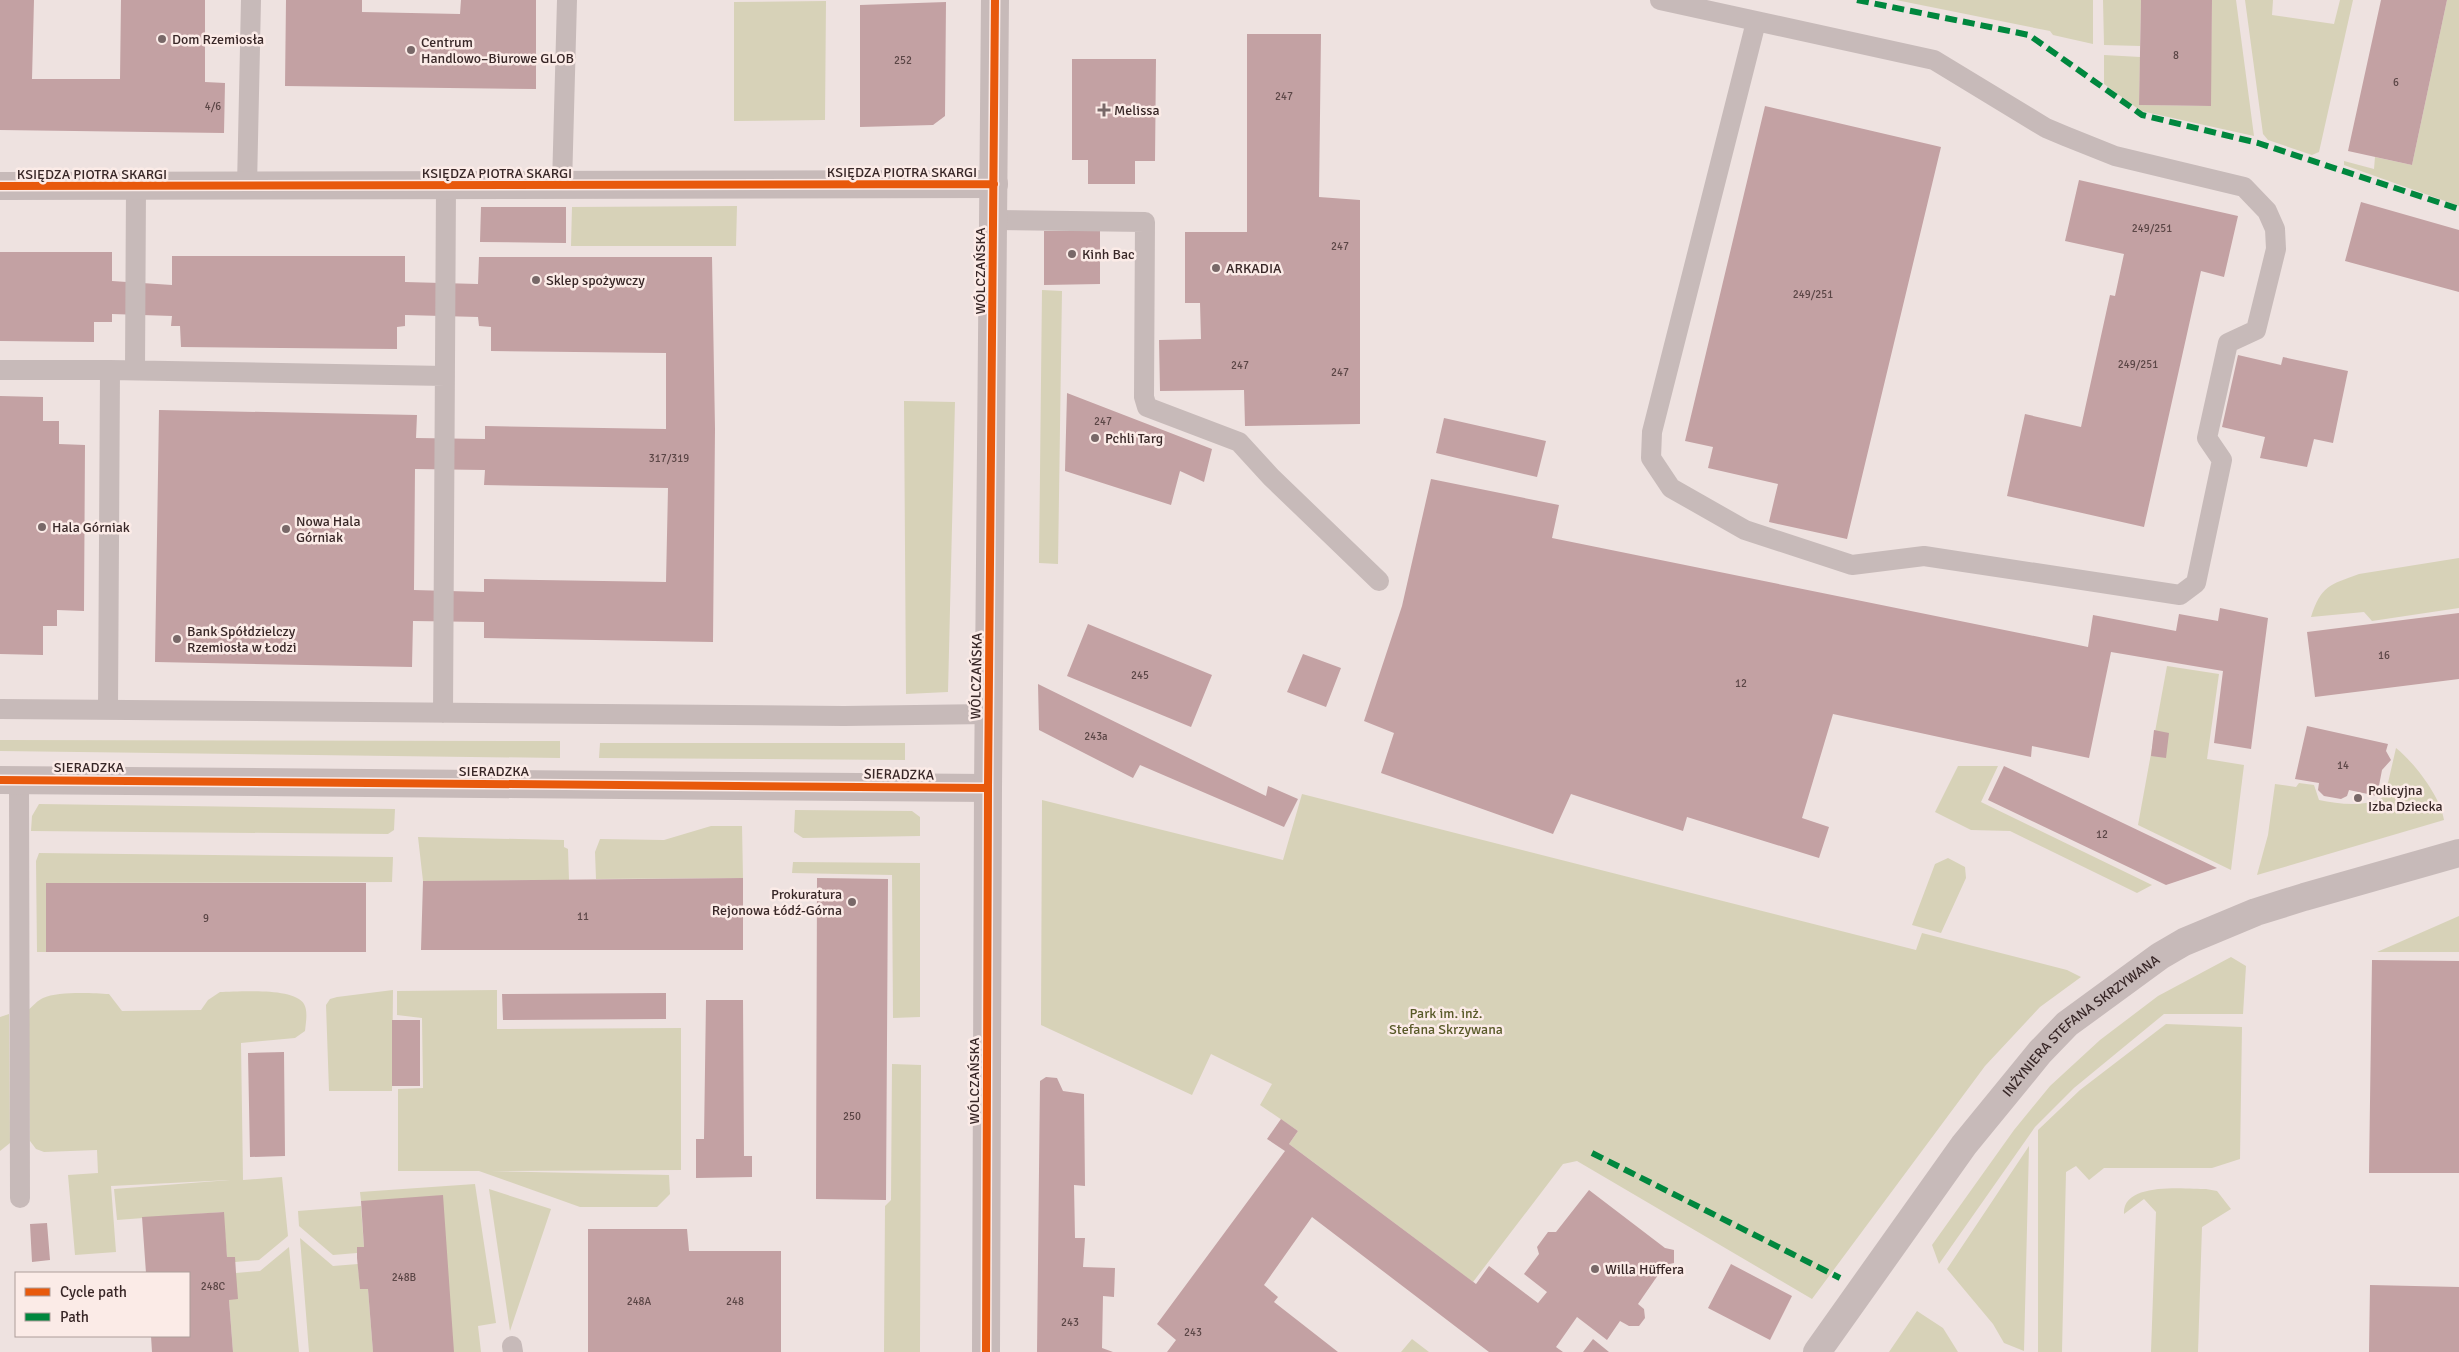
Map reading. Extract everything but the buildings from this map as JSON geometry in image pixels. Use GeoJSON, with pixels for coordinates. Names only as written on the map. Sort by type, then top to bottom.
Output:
{"type":"FeatureCollection","features":[{"type":"Feature","properties":{"kind":"street","name":"WÓLCZAŃSKA"},"geometry":{"type":"LineString","coordinates":[[986,1352],[988,714],[995,0]]}},
{"type":"Feature","properties":{"kind":"street","name":"KSIĘDZA PIOTRA SKARGI"},"geometry":{"type":"LineString","coordinates":[[0,186],[994,184]]}},
{"type":"Feature","properties":{"kind":"street","name":"SIERADZKA"},"geometry":{"type":"LineString","coordinates":[[9,780],[988,788]]}},
{"type":"Feature","properties":{"kind":"street","name":"INŻYNIERA STEFANA SKRZYWANA"},"geometry":{"type":"LineString","coordinates":[[1818,1352],[1964,1145],[2040,1052],[2067,1024],[2160,956],[2184,942],[2256,912],[2459,853]]}},
{"type":"Feature","properties":{"kind":"lane"},"geometry":{"type":"LineString","coordinates":[[247,186],[251,0]]}},
{"type":"Feature","properties":{"kind":"lane"},"geometry":{"type":"LineString","coordinates":[[562,185],[567,0]]}},
{"type":"Feature","properties":{"kind":"lane"},"geometry":{"type":"LineString","coordinates":[[1660,0],[1934,60],[2046,128],[2115,156],[2244,187],[2267,211],[2275,229],[2276,249],[2256,330],[2228,343],[2207,438],[2222,460],[2196,583],[2180,595],[1924,556],[1852,565],[1745,530],[1671,488],[1651,458],[1652,432],[1756,22]]}},
{"type":"Feature","properties":{"kind":"lane"},"geometry":{"type":"LineString","coordinates":[[443,713],[446,186]]}},
{"type":"Feature","properties":{"kind":"lane"},"geometry":{"type":"LineString","coordinates":[[135,370],[136,187]]}},
{"type":"Feature","properties":{"kind":"lane"},"geometry":{"type":"LineString","coordinates":[[993,220],[1145,222],[1144,396],[1148,407],[1239,442],[1271,477],[1378,581]]}},
{"type":"Feature","properties":{"kind":"lane"},"geometry":{"type":"LineString","coordinates":[[0,370],[135,370],[444,376]]}},
{"type":"Feature","properties":{"kind":"lane"},"geometry":{"type":"LineString","coordinates":[[108,710],[110,370]]}},
{"type":"Feature","properties":{"kind":"lane"},"geometry":{"type":"LineString","coordinates":[[0,709],[839,716],[988,714]]}},
{"type":"Feature","properties":{"kind":"lane"},"geometry":{"type":"LineString","coordinates":[[9,780],[20,1198]]}},
{"type":"Feature","properties":{"kind":"green space"},"geometry":{"type":"Polygon","coordinates":[[[1896,0],[2093,0],[2093,44],[2053,35],[2050,31],[1896,0]]]}},
{"type":"Feature","properties":{"kind":"green space"},"geometry":{"type":"Polygon","coordinates":[[[2103,0],[2141,0],[2140,46],[2104,45],[2103,0]]]}},
{"type":"Feature","properties":{"kind":"green space"},"geometry":{"type":"Polygon","coordinates":[[[2212,0],[2236,0],[2254,136],[2141,111],[2104,84],[2104,55],[2140,57],[2139,105],[2210,106],[2212,0]]]}},
{"type":"Feature","properties":{"kind":"green space"},"geometry":{"type":"Polygon","coordinates":[[[2245,0],[2273,0],[2272,15],[2334,24],[2340,0],[2353,0],[2319,152],[2312,155],[2268,140],[2263,134],[2245,0]]]}},
{"type":"Feature","properties":{"kind":"green space"},"geometry":{"type":"Polygon","coordinates":[[[2447,0],[2459,0],[2459,206],[2344,165],[2344,161],[2374,169],[2375,157],[2412,165],[2447,0]]]}},
{"type":"Feature","properties":{"kind":"green space"},"geometry":{"type":"Polygon","coordinates":[[[826,1],[825,120],[734,121],[734,2],[826,1]]]}},
{"type":"Feature","properties":{"kind":"green space"},"geometry":{"type":"Polygon","coordinates":[[[737,206],[736,246],[571,246],[572,207],[737,206]]]}},
{"type":"Feature","properties":{"kind":"green space"},"geometry":{"type":"Polygon","coordinates":[[[1042,290],[1062,291],[1058,564],[1039,563],[1042,290]]]}},
{"type":"Feature","properties":{"kind":"green space"},"geometry":{"type":"Polygon","coordinates":[[[904,401],[955,402],[948,692],[906,694],[904,401]]]}},
{"type":"Feature","properties":{"kind":"green space"},"geometry":{"type":"Polygon","coordinates":[[[2459,558],[2459,608],[2372,621],[2364,612],[2311,617],[2318,599],[2328,588],[2340,581],[2359,574],[2459,558]]]}},
{"type":"Feature","properties":{"kind":"green space"},"geometry":{"type":"Polygon","coordinates":[[[2167,666],[2219,674],[2207,759],[2244,765],[2231,870],[2138,825],[2167,666]]]}},
{"type":"Feature","properties":{"kind":"green space"},"geometry":{"type":"Polygon","coordinates":[[[0,740],[560,741],[560,758],[0,751],[0,740]]]}},
{"type":"Feature","properties":{"kind":"green space"},"geometry":{"type":"Polygon","coordinates":[[[600,743],[905,743],[905,760],[599,758],[600,743]]]}},
{"type":"Feature","properties":{"kind":"green space"},"geometry":{"type":"Polygon","coordinates":[[[2396,748],[2411,762],[2426,781],[2438,802],[2444,820],[2257,875],[2268,835],[2275,784],[2296,787],[2299,783],[2314,785],[2319,800],[2344,804],[2361,804],[2378,800],[2385,796],[2396,748]]]}},
{"type":"Feature","properties":{"kind":"green space"},"geometry":{"type":"Polygon","coordinates":[[[1958,766],[1998,766],[1981,802],[2152,885],[2137,893],[2010,831],[1971,830],[1935,812],[1958,766]]]}},
{"type":"Feature","properties":{"kind":"green space","name":"Park im. inż. Stefana Skrzywana"},"geometry":{"type":"Polygon","coordinates":[[[1302,794],[1916,950],[1922,933],[2067,970],[2081,977],[2040,1007],[1985,1066],[1812,1299],[1577,1161],[1563,1164],[1473,1282],[1289,1144],[1298,1131],[1260,1105],[1272,1084],[1211,1054],[1192,1095],[1041,1025],[1042,800],[1283,860],[1302,794]]]}},
{"type":"Feature","properties":{"kind":"green space"},"geometry":{"type":"Polygon","coordinates":[[[39,804],[395,809],[394,830],[388,834],[31,831],[32,816],[39,804]]]}},
{"type":"Feature","properties":{"kind":"green space"},"geometry":{"type":"Polygon","coordinates":[[[795,810],[912,811],[920,817],[920,836],[803,838],[794,832],[795,810]]]}},
{"type":"Feature","properties":{"kind":"green space"},"geometry":{"type":"Polygon","coordinates":[[[711,826],[742,826],[743,878],[596,879],[595,852],[600,839],[664,840],[711,826]]]}},
{"type":"Feature","properties":{"kind":"green space"},"geometry":{"type":"Polygon","coordinates":[[[418,837],[564,840],[564,847],[568,849],[569,880],[423,881],[418,837]]]}},
{"type":"Feature","properties":{"kind":"green space"},"geometry":{"type":"Polygon","coordinates":[[[39,853],[393,857],[392,882],[46,883],[46,952],[37,952],[36,861],[39,853]]]}},
{"type":"Feature","properties":{"kind":"green space"},"geometry":{"type":"Polygon","coordinates":[[[1948,858],[1965,867],[1966,878],[1941,933],[1912,925],[1935,864],[1948,858]]]}},
{"type":"Feature","properties":{"kind":"green space"},"geometry":{"type":"Polygon","coordinates":[[[793,862],[920,863],[920,1017],[893,1018],[892,875],[792,873],[793,862]]]}},
{"type":"Feature","properties":{"kind":"green space"},"geometry":{"type":"Polygon","coordinates":[[[2459,916],[2459,952],[2377,952],[2459,916]]]}},
{"type":"Feature","properties":{"kind":"green space"},"geometry":{"type":"Polygon","coordinates":[[[2231,957],[2246,966],[2243,1014],[2164,1014],[2074,1088],[2035,1127],[1939,1264],[1932,1245],[2014,1130],[2050,1086],[2100,1040],[2158,996],[2231,957]]]}},
{"type":"Feature","properties":{"kind":"green space"},"geometry":{"type":"Polygon","coordinates":[[[393,990],[392,1091],[329,1091],[326,1005],[330,999],[337,997],[393,990]]]}},
{"type":"Feature","properties":{"kind":"green space"},"geometry":{"type":"Polygon","coordinates":[[[497,990],[497,1029],[681,1028],[681,1170],[491,1171],[669,1175],[670,1194],[657,1207],[580,1207],[479,1171],[398,1171],[398,1089],[423,1088],[422,1018],[397,1015],[397,991],[497,990]]]}},
{"type":"Feature","properties":{"kind":"green space"},"geometry":{"type":"Polygon","coordinates":[[[252,991],[289,995],[304,1004],[306,1010],[305,1031],[295,1038],[241,1043],[243,1180],[282,1177],[288,1236],[259,1260],[235,1262],[234,1257],[227,1257],[223,1212],[117,1220],[114,1189],[230,1180],[111,1186],[116,1252],[75,1255],[68,1175],[98,1173],[97,1150],[44,1152],[36,1149],[30,1141],[28,1010],[39,1000],[49,996],[66,993],[85,993],[109,994],[122,1011],[201,1010],[208,1000],[220,992],[252,991]]]}},
{"type":"Feature","properties":{"kind":"green space"},"geometry":{"type":"Polygon","coordinates":[[[9,1014],[10,1143],[0,1151],[0,1017],[9,1014]]]}},
{"type":"Feature","properties":{"kind":"green space"},"geometry":{"type":"Polygon","coordinates":[[[2166,1024],[2242,1027],[2240,1159],[2212,1168],[2104,1168],[2089,1180],[2076,1166],[2066,1172],[2062,1352],[2038,1352],[2038,1130],[2080,1090],[2166,1024]]]}},
{"type":"Feature","properties":{"kind":"green space"},"geometry":{"type":"Polygon","coordinates":[[[892,1064],[921,1065],[920,1352],[884,1352],[885,1206],[891,1200],[892,1064]]]}},
{"type":"Feature","properties":{"kind":"green space"},"geometry":{"type":"Polygon","coordinates":[[[2029,1146],[2024,1351],[2004,1343],[1993,1324],[1947,1269],[2029,1146]]]}},
{"type":"Feature","properties":{"kind":"green space"},"geometry":{"type":"Polygon","coordinates":[[[475,1184],[496,1323],[478,1326],[481,1352],[454,1352],[361,1201],[360,1192],[475,1184]]]}},
{"type":"Feature","properties":{"kind":"green space"},"geometry":{"type":"Polygon","coordinates":[[[489,1189],[551,1209],[510,1331],[489,1189]]]}},
{"type":"Feature","properties":{"kind":"green space"},"geometry":{"type":"Polygon","coordinates":[[[2157,1189],[2206,1189],[2217,1191],[2231,1209],[2202,1227],[2198,1352],[2151,1352],[2156,1212],[2144,1199],[2124,1214],[2126,1203],[2133,1196],[2157,1189]]]}},
{"type":"Feature","properties":{"kind":"green space"},"geometry":{"type":"Polygon","coordinates":[[[361,1206],[364,1247],[357,1247],[357,1253],[333,1255],[299,1226],[298,1211],[361,1206]]]}},
{"type":"Feature","properties":{"kind":"green space"},"geometry":{"type":"Polygon","coordinates":[[[300,1238],[333,1266],[358,1264],[360,1288],[368,1289],[373,1352],[309,1352],[300,1238]]]}},
{"type":"Feature","properties":{"kind":"green space"},"geometry":{"type":"Polygon","coordinates":[[[289,1247],[299,1352],[233,1352],[229,1300],[236,1273],[260,1271],[289,1247]]]}},
{"type":"Feature","properties":{"kind":"green space"},"geometry":{"type":"Polygon","coordinates":[[[1917,1311],[1943,1328],[1958,1352],[1889,1352],[1917,1311]]]}},
{"type":"Feature","properties":{"kind":"green space"},"geometry":{"type":"Polygon","coordinates":[[[1412,1339],[1429,1352],[1401,1352],[1412,1339]]]}},
{"type":"Feature","properties":{"kind":"marked path"},"geometry":{"type":"LineString","coordinates":[[1857,0],[2029,35],[2142,115],[2258,143],[2459,209]]}},
{"type":"Feature","properties":{"kind":"marked path"},"geometry":{"type":"LineString","coordinates":[[1592,1153],[1840,1278]]}},
{"type":"Feature","properties":{"kind":"cycle path"},"geometry":{"type":"LineString","coordinates":[[986,1352],[988,788],[995,0]]}},
{"type":"Feature","properties":{"kind":"cycle path"},"geometry":{"type":"LineString","coordinates":[[0,186],[994,184]]}},
{"type":"Feature","properties":{"kind":"cycle path"},"geometry":{"type":"LineString","coordinates":[[0,780],[988,788]]}},
{"type":"Feature","properties":{"kind":"place","name":"Dom Rzemiosła"},"geometry":{"type":"Point","coordinates":[162,39]}},
{"type":"Feature","properties":{"kind":"place","name":"Centrum Handlowo–Biurowe GLOB"},"geometry":{"type":"Point","coordinates":[411,50]}},
{"type":"Feature","properties":{"kind":"place","name":"Melissa"},"geometry":{"type":"Point","coordinates":[1104,110]}},
{"type":"Feature","properties":{"kind":"place","name":"Kinh Bac"},"geometry":{"type":"Point","coordinates":[1072,254]}},
{"type":"Feature","properties":{"kind":"place","name":"ARKADIA"},"geometry":{"type":"Point","coordinates":[1216,268]}},
{"type":"Feature","properties":{"kind":"place","name":"Sklep spożywczy"},"geometry":{"type":"Point","coordinates":[536,280]}},
{"type":"Feature","properties":{"kind":"place","name":"Pchli Targ"},"geometry":{"type":"Point","coordinates":[1095,438]}},
{"type":"Feature","properties":{"kind":"place","name":"Hala Górniak"},"geometry":{"type":"Point","coordinates":[42,527]}},
{"type":"Feature","properties":{"kind":"place","name":"Nowa Hala Górniak"},"geometry":{"type":"Point","coordinates":[286,529]}},
{"type":"Feature","properties":{"kind":"place","name":"Bank Spółdzielczy Rzemiosła w Łodzi"},"geometry":{"type":"Point","coordinates":[177,639]}},
{"type":"Feature","properties":{"kind":"place","name":"Policyjna Izba Dziecka"},"geometry":{"type":"Point","coordinates":[2358,798]}},
{"type":"Feature","properties":{"kind":"place","name":"Prokuratura Rejonowa Łódź-Górna"},"geometry":{"type":"Point","coordinates":[852,902]}},
{"type":"Feature","properties":{"kind":"place","name":"Willa Hüffera"},"geometry":{"type":"Point","coordinates":[1595,1269]}}]}
